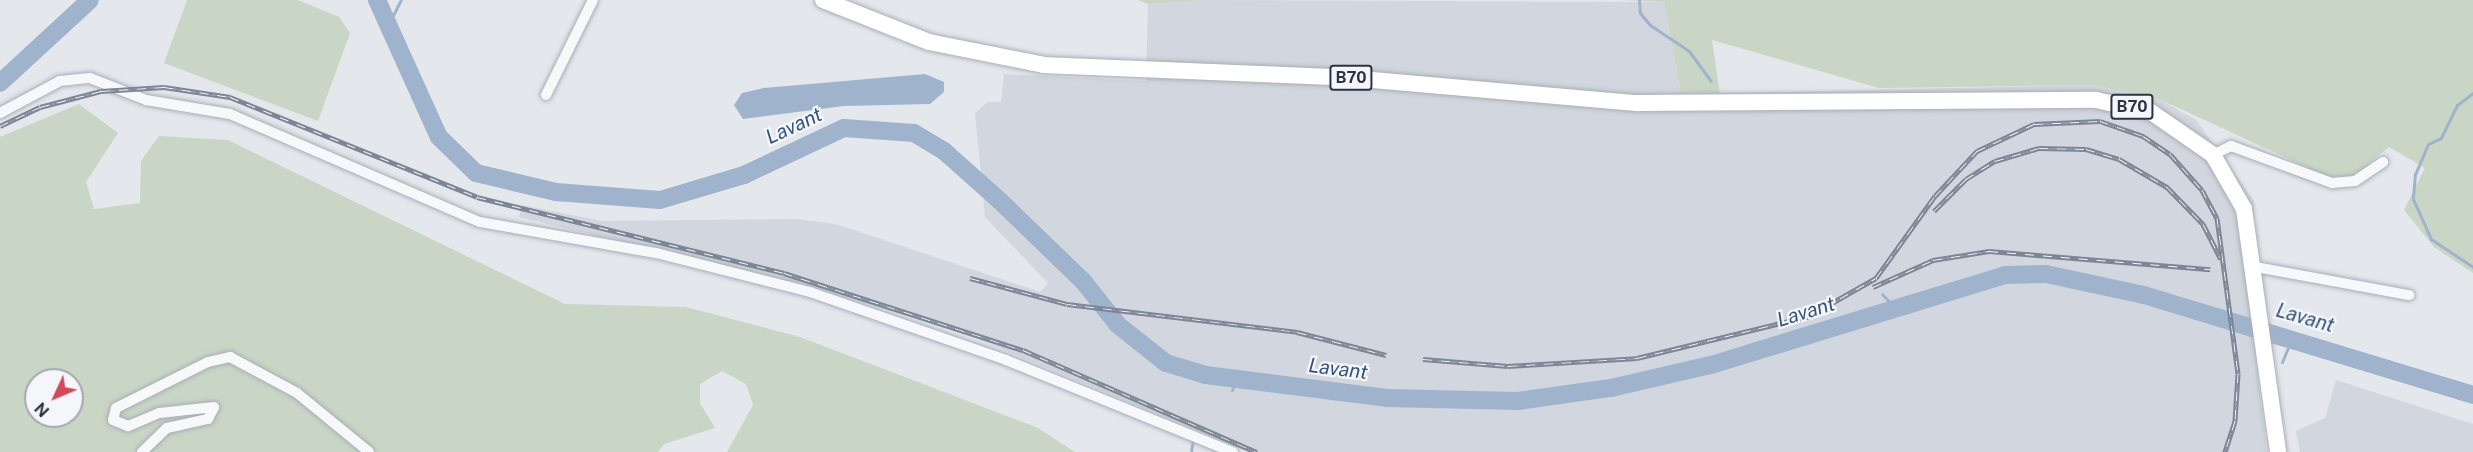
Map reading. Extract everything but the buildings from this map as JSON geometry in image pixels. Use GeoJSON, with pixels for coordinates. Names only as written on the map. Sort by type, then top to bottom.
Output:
{"type":"FeatureCollection","features":[{"type":"Feature","properties":{"kind":"main road","name":"B70"},"geometry":{"type":"LineString","coordinates":[[823,0],[929,42],[1044,64],[1349,78],[1637,103],[2096,100],[2173,122],[2213,155],[2244,209],[2256,267],[2278,452]]}},
{"type":"Feature","properties":{"kind":"street"},"geometry":{"type":"LineString","coordinates":[[546,95],[593,0]]}},
{"type":"Feature","properties":{"kind":"street"},"geometry":{"type":"LineString","coordinates":[[0,113],[51,85],[90,78],[146,100],[230,114],[480,222],[656,253],[810,292],[1006,360],[1233,452]]}},
{"type":"Feature","properties":{"kind":"street"},"geometry":{"type":"LineString","coordinates":[[2213,155],[2231,146],[2332,183],[2355,181],[2383,162]]}},
{"type":"Feature","properties":{"kind":"street"},"geometry":{"type":"LineString","coordinates":[[2256,267],[2409,295]]}},
{"type":"Feature","properties":{"kind":"street"},"geometry":{"type":"LineString","coordinates":[[142,452],[167,428],[208,419],[214,407],[159,414],[128,426],[113,420],[116,408],[208,362],[230,357],[297,393],[369,452]]}},
{"type":"Feature","properties":{"kind":"shaded area"},"geometry":{"type":"Polygon","coordinates":[[[1208,0],[1664,2],[1681,94],[2093,85],[2159,99],[2196,120],[2254,201],[2256,362],[2267,452],[1249,452],[959,331],[794,283],[519,217],[522,205],[602,221],[796,219],[836,224],[1040,292],[1048,283],[985,217],[975,113],[988,102],[1001,102],[1004,74],[1146,81],[1148,4],[1208,0]]]}},
{"type":"Feature","properties":{"kind":"shaded area"},"geometry":{"type":"Polygon","coordinates":[[[2336,380],[2473,424],[2473,452],[2300,452],[2296,431],[2325,418],[2336,380]]]}},
{"type":"Feature","properties":{"kind":"green space"},"geometry":{"type":"Polygon","coordinates":[[[187,0],[298,0],[339,17],[350,33],[318,121],[164,63],[187,0]]]}},
{"type":"Feature","properties":{"kind":"green space"},"geometry":{"type":"Polygon","coordinates":[[[1138,0],[1208,0],[1148,4],[1138,0]]]}},
{"type":"Feature","properties":{"kind":"green space"},"geometry":{"type":"Polygon","coordinates":[[[1622,0],[2473,0],[2473,273],[2434,247],[2404,210],[2425,168],[2389,147],[2352,177],[2330,178],[2159,99],[2093,85],[1879,88],[1712,40],[1720,94],[1681,94],[1664,2],[1622,0]]]}},
{"type":"Feature","properties":{"kind":"green space"},"geometry":{"type":"Polygon","coordinates":[[[79,104],[118,133],[86,182],[94,209],[140,203],[141,161],[159,136],[228,140],[565,304],[686,307],[800,337],[1038,428],[1075,452],[727,452],[753,405],[746,384],[722,371],[700,384],[700,403],[715,428],[664,444],[658,452],[0,452],[0,137],[79,104]]]}},
{"type":"Feature","properties":{"kind":"water"},"geometry":{"type":"Polygon","coordinates":[[[925,74],[944,82],[944,92],[930,104],[844,106],[743,119],[734,105],[742,93],[764,88],[925,74]]]}},
{"type":"Feature","properties":{"kind":"waterway","name":"Lavant"},"geometry":{"type":"LineString","coordinates":[[0,83],[90,0]]}},
{"type":"Feature","properties":{"kind":"waterway","name":"Lavant"},"geometry":{"type":"LineString","coordinates":[[377,0],[439,137],[476,173],[556,192],[660,200],[744,175],[844,128],[914,133],[944,151],[999,200],[1083,281],[1118,325],[1166,363],[1206,375],[1387,398],[1518,401],[1611,388],[1711,365],[2005,275],[2046,274],[2144,295],[2473,395]]}},
{"type":"Feature","properties":{"kind":"waterway"},"geometry":{"type":"LineString","coordinates":[[388,25],[401,0]]}},
{"type":"Feature","properties":{"kind":"waterway"},"geometry":{"type":"LineString","coordinates":[[1639,0],[1640,13],[1650,25],[1689,51],[1711,81]]}},
{"type":"Feature","properties":{"kind":"waterway"},"geometry":{"type":"LineString","coordinates":[[2473,93],[2457,105],[2441,138],[2428,144],[2415,174],[2413,199],[2431,239],[2473,267]]}},
{"type":"Feature","properties":{"kind":"waterway"},"geometry":{"type":"LineString","coordinates":[[1882,294],[1897,310]]}},
{"type":"Feature","properties":{"kind":"waterway"},"geometry":{"type":"LineString","coordinates":[[2282,362],[2292,338]]}},
{"type":"Feature","properties":{"kind":"waterway"},"geometry":{"type":"LineString","coordinates":[[1232,390],[1237,379]]}},
{"type":"Feature","properties":{"kind":"waterway"},"geometry":{"type":"LineString","coordinates":[[1191,452],[1193,440]]}},
{"type":"Feature","properties":{"kind":"railway"},"geometry":{"type":"LineString","coordinates":[[0,126],[40,107],[101,91],[164,87],[230,97],[477,197],[784,273],[1023,350],[1257,452]]}},
{"type":"Feature","properties":{"kind":"railway"},"geometry":{"type":"LineString","coordinates":[[1423,359],[1508,366],[1637,358],[1809,316],[1876,278],[1935,196],[1977,151],[2034,124],[2100,121],[2143,136],[2170,154],[2202,190],[2217,218],[2238,374],[2235,421],[2225,452]]}},
{"type":"Feature","properties":{"kind":"railway"},"geometry":{"type":"LineString","coordinates":[[1934,211],[1966,179],[1995,161],[2039,148],[2086,149],[2119,159],[2167,187],[2203,224],[2221,259]]}},
{"type":"Feature","properties":{"kind":"railway"},"geometry":{"type":"LineString","coordinates":[[1873,287],[1933,260],[1989,251],[2210,269]]}},
{"type":"Feature","properties":{"kind":"railway"},"geometry":{"type":"LineString","coordinates":[[970,278],[1067,304],[1297,332],[1386,355]]}}]}
